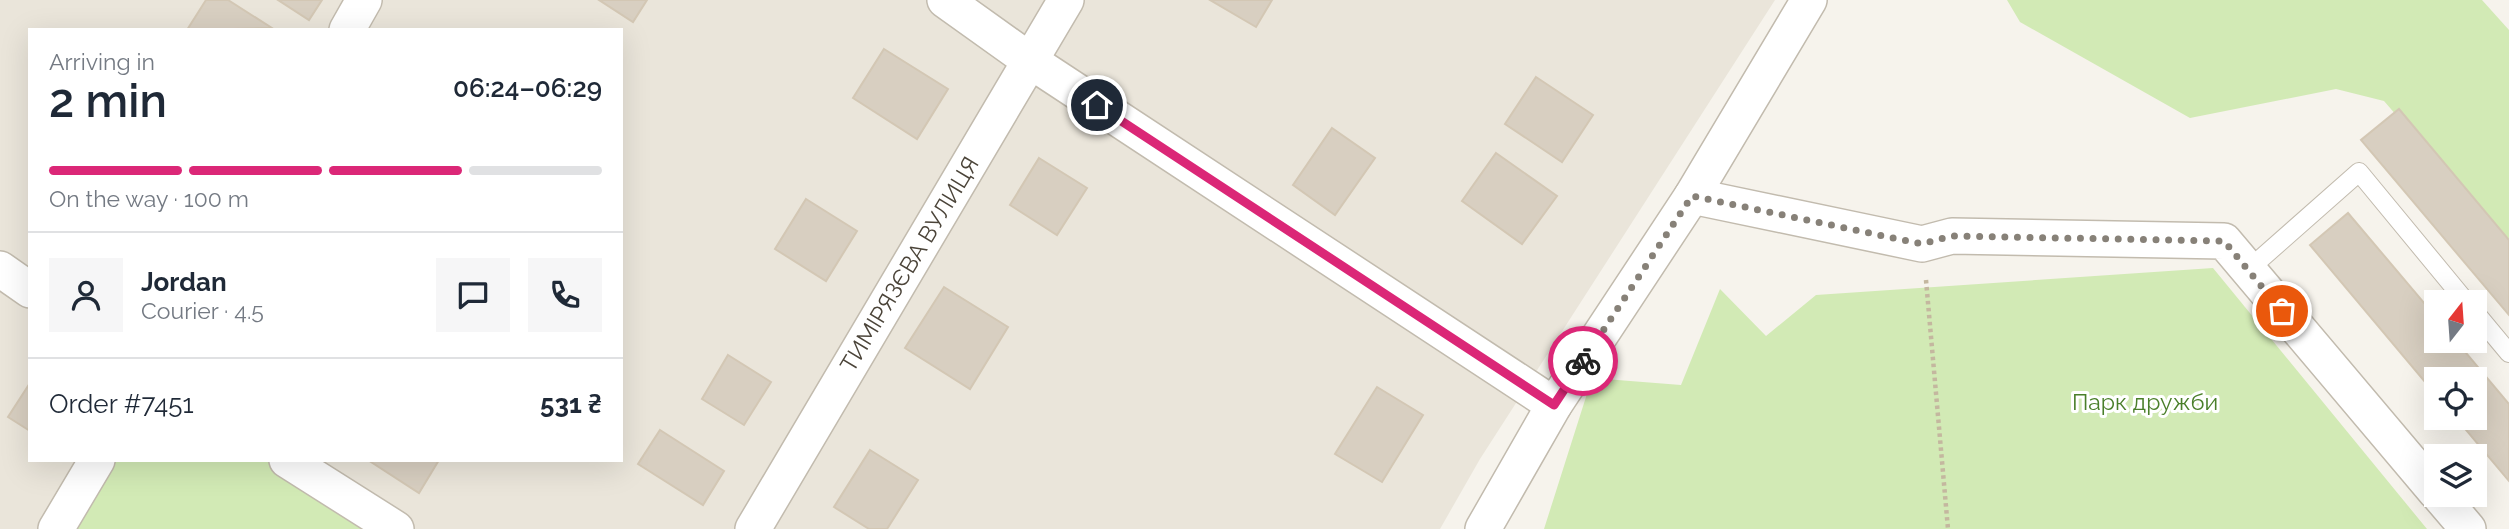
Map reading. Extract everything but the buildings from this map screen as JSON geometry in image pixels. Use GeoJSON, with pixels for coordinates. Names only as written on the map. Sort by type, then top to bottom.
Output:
{"type":"FeatureCollection","features":[{"type":"Feature","properties":{"kind":"street"},"geometry":{"type":"LineString","coordinates":[[348,28],[364,0]]}},
{"type":"Feature","properties":{"kind":"street"},"geometry":{"type":"LineString","coordinates":[[945,0],[1029,60],[1554,405]]}},
{"type":"Feature","properties":{"kind":"street","name":"ТИМІРЯЗЄВА ВУЛИЦЯ"},"geometry":{"type":"LineString","coordinates":[[753,529],[1066,0]]}},
{"type":"Feature","properties":{"kind":"street"},"geometry":{"type":"LineString","coordinates":[[1483,529],[1554,405],[1692,196],[1809,0]]}},
{"type":"Feature","properties":{"kind":"street"},"geometry":{"type":"LineString","coordinates":[[1692,196],[1922,244],[1952,236],[2224,241],[2424,478]]}},
{"type":"Feature","properties":{"kind":"street"},"geometry":{"type":"LineString","coordinates":[[0,270],[28,289]]}},
{"type":"Feature","properties":{"kind":"street"},"geometry":{"type":"LineString","coordinates":[[56,529],[96,462]]}},
{"type":"Feature","properties":{"kind":"street"},"geometry":{"type":"LineString","coordinates":[[290,462],[396,529]]}},
{"type":"Feature","properties":{"kind":"street"},"geometry":{"type":"LineString","coordinates":[[2449,507],[2468,529]]}},
{"type":"Feature","properties":{"kind":"lane"},"geometry":{"type":"LineString","coordinates":[[2248,270],[2359,172],[2457,290]]}},
{"type":"Feature","properties":{"kind":"lane"},"geometry":{"type":"LineString","coordinates":[[2487,327],[2509,353]]}},
{"type":"Feature","properties":{"kind":"path"},"geometry":{"type":"LineString","coordinates":[[1922,244],[1948,529]]}},
{"type":"Feature","properties":{"kind":"shaded area"},"geometry":{"type":"Polygon","coordinates":[[[0,0],[1775,0],[1480,459],[1440,529],[0,529],[0,0]]]}},
{"type":"Feature","properties":{"kind":"green space"},"geometry":{"type":"Polygon","coordinates":[[[2007,0],[2482,0],[2509,30],[2509,245],[2384,101],[2336,89],[2190,118],[2020,22],[2007,0]]]}},
{"type":"Feature","properties":{"kind":"green space","name":"Парк дружби"},"geometry":{"type":"Polygon","coordinates":[[[2213,268],[2427,529],[1544,529],[1592,378],[1681,385],[1720,289],[1766,336],[1816,295],[2213,268]]]}},
{"type":"Feature","properties":{"kind":"green space"},"geometry":{"type":"Polygon","coordinates":[[[96,462],[290,462],[396,529],[56,529],[96,462]]]}},
{"type":"Feature","properties":{"kind":"way so far"},"geometry":{"type":"LineString","coordinates":[[1583,361],[1692,196],[1922,244],[1952,236],[2224,241],[2282,311]]}},
{"type":"Feature","properties":{"kind":"route"},"geometry":{"type":"LineString","coordinates":[[1097,105],[1554,405],[1583,361]]}}]}
